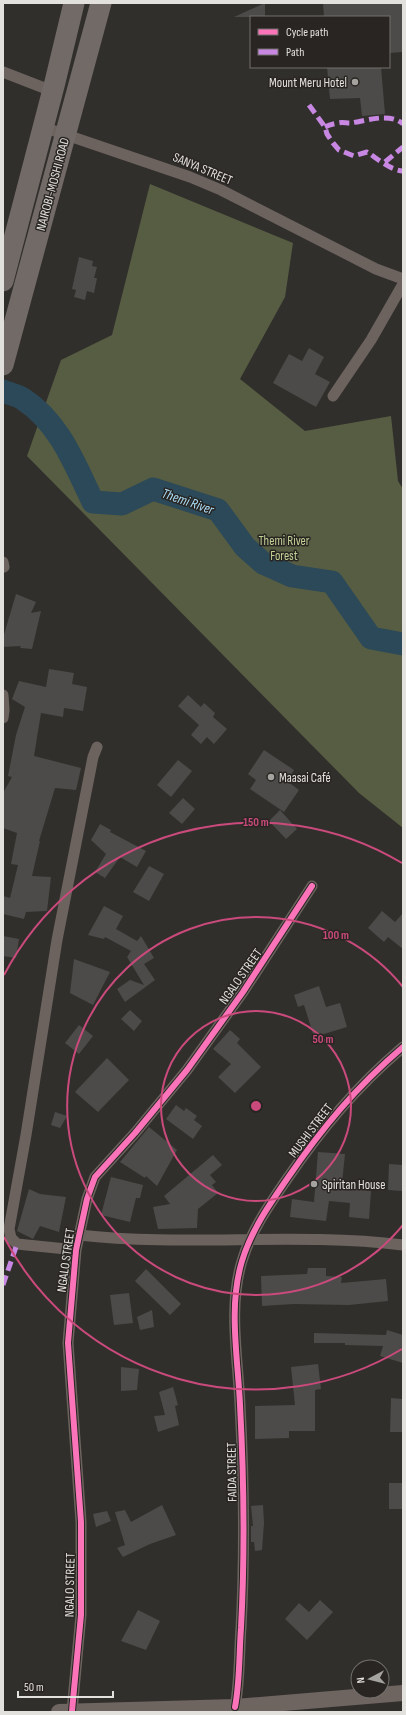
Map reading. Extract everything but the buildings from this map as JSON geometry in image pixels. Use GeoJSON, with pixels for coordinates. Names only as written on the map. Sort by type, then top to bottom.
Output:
{"type":"FeatureCollection","features":[{"type":"Feature","properties":{"kind":"highway","name":"NAIROBI-MOSHI ROAD"},"geometry":{"type":"LineString","coordinates":[[3,281],[74,3]]}},
{"type":"Feature","properties":{"kind":"highway","name":"NAIROBI-MOSHI ROAD"},"geometry":{"type":"LineString","coordinates":[[4,359],[101,3]]}},
{"type":"Feature","properties":{"kind":"street"},"geometry":{"type":"LineString","coordinates":[[3,72],[52,91]]}},
{"type":"Feature","properties":{"kind":"street","name":"SANYA STREET"},"geometry":{"type":"LineString","coordinates":[[43,127],[190,177],[221,190],[376,269],[403,279]]}},
{"type":"Feature","properties":{"kind":"street"},"geometry":{"type":"LineString","coordinates":[[333,396],[367,345],[403,284]]}},
{"type":"Feature","properties":{"kind":"street"},"geometry":{"type":"LineString","coordinates":[[3,695],[3,718]]}},
{"type":"Feature","properties":{"kind":"street"},"geometry":{"type":"LineString","coordinates":[[76,1250],[17,1244],[11,1238],[9,1229],[57,940],[97,747]]}},
{"type":"Feature","properties":{"kind":"street","name":"NGALO STREET"},"geometry":{"type":"LineString","coordinates":[[65,1712],[81,1615],[81,1522],[68,1343],[76,1250],[87,1199],[95,1177],[135,1133],[187,1070],[243,992],[312,886]]}},
{"type":"Feature","properties":{"kind":"street","name":"MUSHI STREET"},"geometry":{"type":"LineString","coordinates":[[251,1240],[272,1202],[323,1128],[358,1088],[403,1047]]}},
{"type":"Feature","properties":{"kind":"street"},"geometry":{"type":"LineString","coordinates":[[79,1235],[117,1239],[342,1240],[403,1245]]}},
{"type":"Feature","properties":{"kind":"street","name":"FAIDA STREET"},"geometry":{"type":"LineString","coordinates":[[235,1707],[238,1685],[242,1602],[243,1482],[235,1300],[242,1261],[251,1240]]}},
{"type":"Feature","properties":{"kind":"street"},"geometry":{"type":"LineString","coordinates":[[65,1712],[235,1707],[403,1693]]}},
{"type":"Feature","properties":{"kind":"green space","name":"Themi River Forest"},"geometry":{"type":"Polygon","coordinates":[[[150,184],[293,243],[285,297],[240,379],[305,431],[391,416],[398,481],[403,489],[403,828],[359,793],[27,456],[61,360],[112,335],[150,184]]]}},
{"type":"Feature","properties":{"kind":"waterway","name":"Themi River"},"geometry":{"type":"LineString","coordinates":[[3,391],[21,398],[36,409],[57,432],[73,459],[93,502],[122,504],[153,489],[218,510],[245,547],[263,563],[292,576],[332,582],[371,638],[403,644]]}},
{"type":"Feature","properties":{"kind":"marked path"},"geometry":{"type":"LineString","coordinates":[[309,105],[339,150],[354,156],[367,152],[393,169],[403,171]]}},
{"type":"Feature","properties":{"kind":"marked path"},"geometry":{"type":"LineString","coordinates":[[325,127],[340,123],[350,123],[378,118],[391,118],[398,120],[403,124]]}},
{"type":"Feature","properties":{"kind":"marked path"},"geometry":{"type":"LineString","coordinates":[[385,162],[403,147]]}},
{"type":"Feature","properties":{"kind":"marked path"},"geometry":{"type":"LineString","coordinates":[[3,1285],[17,1244]]}},
{"type":"Feature","properties":{"kind":"cycle path"},"geometry":{"type":"LineString","coordinates":[[72,1711],[81,1615],[81,1522],[68,1343],[76,1250],[87,1199],[95,1177],[135,1133],[187,1070],[243,992],[312,886]]}},
{"type":"Feature","properties":{"kind":"cycle path"},"geometry":{"type":"LineString","coordinates":[[235,1707],[239,1677],[244,1516],[235,1314],[238,1278],[242,1261],[250,1239],[261,1218],[313,1142],[340,1109],[370,1077],[403,1047]]}},
{"type":"Feature","properties":{"kind":"place","name":"Mount Meru Hotel"},"geometry":{"type":"Point","coordinates":[355,82]}},
{"type":"Feature","properties":{"kind":"place","name":"Maasai Café"},"geometry":{"type":"Point","coordinates":[271,777]}},
{"type":"Feature","properties":{"kind":"place","name":"Spiritan House"},"geometry":{"type":"Point","coordinates":[314,1184]}}]}
